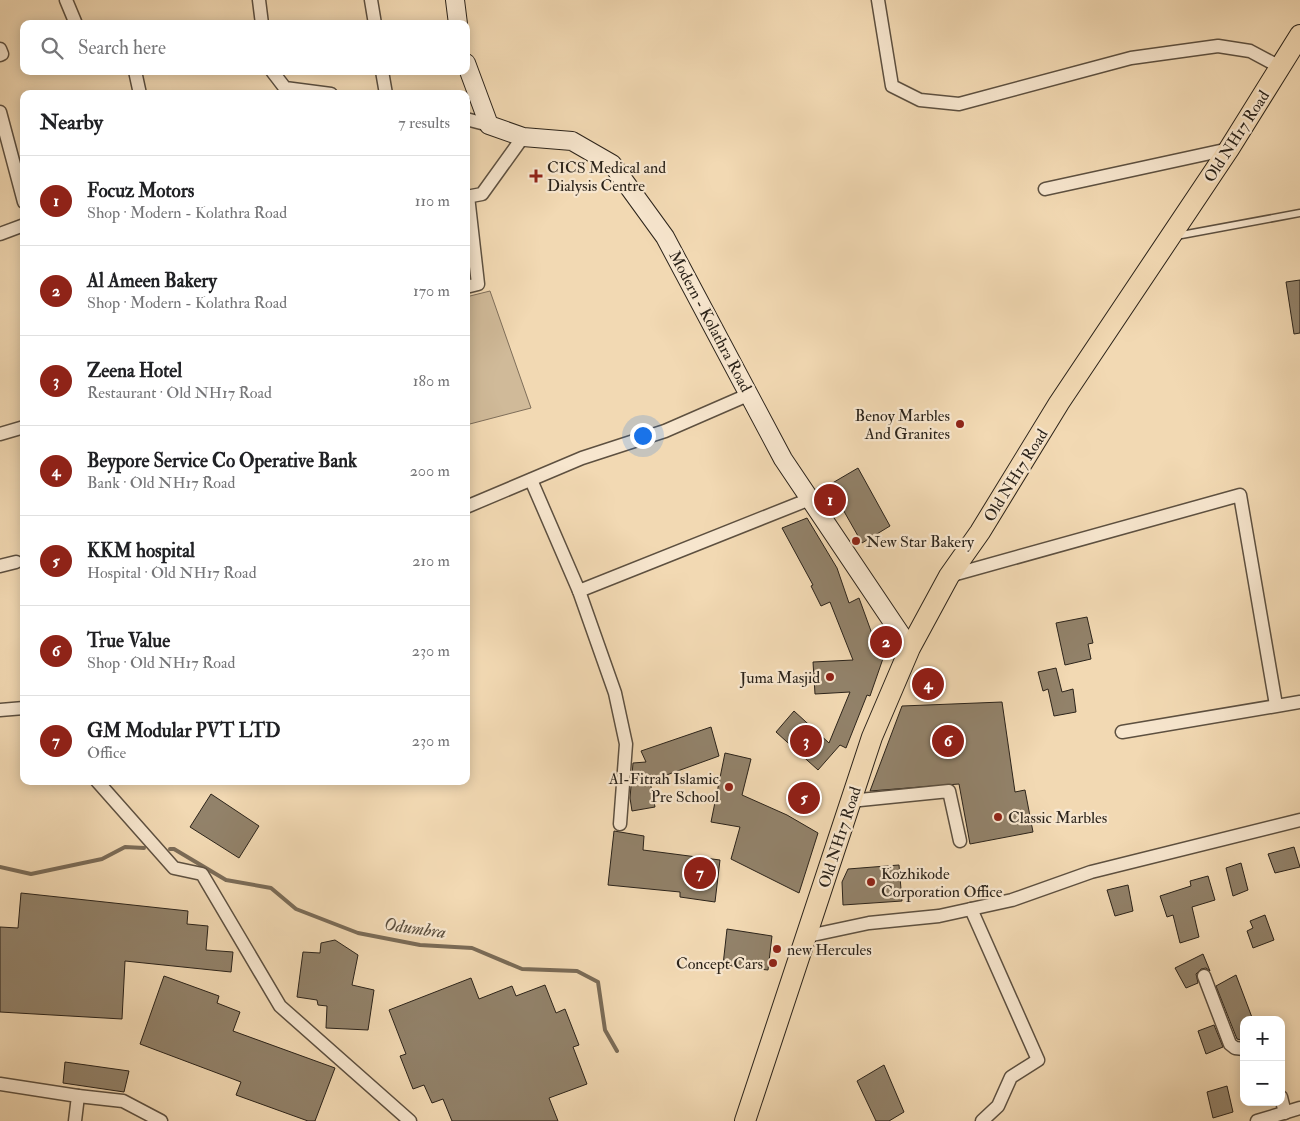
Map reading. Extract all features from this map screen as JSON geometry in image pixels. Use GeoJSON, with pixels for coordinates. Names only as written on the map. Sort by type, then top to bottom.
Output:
{"type":"FeatureCollection","features":[{"type":"Feature","properties":{"kind":"main road"},"geometry":{"type":"LineString","coordinates":[[455,0],[458,20]]}},
{"type":"Feature","properties":{"kind":"main road","name":"Old NH17 Road"},"geometry":{"type":"LineString","coordinates":[[745,1121],[808,936],[872,737],[910,648],[949,576],[980,532],[1059,403],[1229,149],[1300,35]]}},
{"type":"Feature","properties":{"kind":"main road"},"geometry":{"type":"LineString","coordinates":[[470,74],[489,125]]}},
{"type":"Feature","properties":{"kind":"main road","name":"Modern - Kolathra Road"},"geometry":{"type":"LineString","coordinates":[[489,125],[523,137],[572,141],[612,164],[666,237],[783,459],[910,648]]}},
{"type":"Feature","properties":{"kind":"street"},"geometry":{"type":"LineString","coordinates":[[66,0],[74,20]]}},
{"type":"Feature","properties":{"kind":"street"},"geometry":{"type":"LineString","coordinates":[[259,0],[262,20]]}},
{"type":"Feature","properties":{"kind":"street"},"geometry":{"type":"LineString","coordinates":[[371,0],[374,20]]}},
{"type":"Feature","properties":{"kind":"street"},"geometry":{"type":"LineString","coordinates":[[878,0],[892,86],[920,100],[959,104],[1131,58],[1218,46],[1250,51],[1280,67]]}},
{"type":"Feature","properties":{"kind":"street"},"geometry":{"type":"LineString","coordinates":[[0,49],[2,54],[0,55]]}},
{"type":"Feature","properties":{"kind":"street"},"geometry":{"type":"LineString","coordinates":[[136,75],[139,90]]}},
{"type":"Feature","properties":{"kind":"street"},"geometry":{"type":"LineString","coordinates":[[275,75],[285,90]]}},
{"type":"Feature","properties":{"kind":"street"},"geometry":{"type":"LineString","coordinates":[[383,75],[385,90]]}},
{"type":"Feature","properties":{"kind":"street"},"geometry":{"type":"LineString","coordinates":[[0,112],[20,187]]}},
{"type":"Feature","properties":{"kind":"street"},"geometry":{"type":"LineString","coordinates":[[470,120],[489,125]]}},
{"type":"Feature","properties":{"kind":"street"},"geometry":{"type":"LineString","coordinates":[[470,196],[482,194],[523,137]]}},
{"type":"Feature","properties":{"kind":"street"},"geometry":{"type":"LineString","coordinates":[[1045,189],[1229,149]]}},
{"type":"Feature","properties":{"kind":"street"},"geometry":{"type":"LineString","coordinates":[[470,220],[478,284],[470,286]]}},
{"type":"Feature","properties":{"kind":"street"},"geometry":{"type":"LineString","coordinates":[[0,234],[20,226]]}},
{"type":"Feature","properties":{"kind":"street"},"geometry":{"type":"LineString","coordinates":[[470,505],[582,458],[665,431],[750,394]]}},
{"type":"Feature","properties":{"kind":"street"},"geometry":{"type":"LineString","coordinates":[[0,434],[20,428]]}},
{"type":"Feature","properties":{"kind":"street"},"geometry":{"type":"LineString","coordinates":[[531,480],[579,591],[615,693],[626,744],[620,824]]}},
{"type":"Feature","properties":{"kind":"street"},"geometry":{"type":"LineString","coordinates":[[949,576],[1240,495],[1276,705]]}},
{"type":"Feature","properties":{"kind":"street"},"geometry":{"type":"LineString","coordinates":[[579,591],[810,499]]}},
{"type":"Feature","properties":{"kind":"street"},"geometry":{"type":"LineString","coordinates":[[0,566],[16,562]]}},
{"type":"Feature","properties":{"kind":"street"},"geometry":{"type":"LineString","coordinates":[[1122,732],[1300,702]]}},
{"type":"Feature","properties":{"kind":"street"},"geometry":{"type":"LineString","coordinates":[[0,710],[20,708]]}},
{"type":"Feature","properties":{"kind":"street"},"geometry":{"type":"LineString","coordinates":[[101,785],[174,868],[202,874],[280,1006],[410,1121]]}},
{"type":"Feature","properties":{"kind":"street"},"geometry":{"type":"LineString","coordinates":[[850,801],[949,792],[960,841]]}},
{"type":"Feature","properties":{"kind":"street"},"geometry":{"type":"LineString","coordinates":[[808,936],[869,923],[939,916],[1012,900],[1091,872],[1300,820]]}},
{"type":"Feature","properties":{"kind":"street"},"geometry":{"type":"LineString","coordinates":[[971,909],[1038,1060],[1011,1078],[998,1106],[982,1121]]}},
{"type":"Feature","properties":{"kind":"street"},"geometry":{"type":"LineString","coordinates":[[1204,976],[1230,1044],[1235,1048],[1240,1049]]}},
{"type":"Feature","properties":{"kind":"street"},"geometry":{"type":"LineString","coordinates":[[0,1084],[123,1101],[161,1121]]}},
{"type":"Feature","properties":{"kind":"street"},"geometry":{"type":"LineString","coordinates":[[75,1121],[78,1096]]}},
{"type":"Feature","properties":{"kind":"street"},"geometry":{"type":"LineString","coordinates":[[1283,1106],[1285,1112]]}},
{"type":"Feature","properties":{"kind":"street"},"geometry":{"type":"LineString","coordinates":[[1257,1121],[1300,1108]]}},
{"type":"Feature","properties":{"kind":"lane"},"geometry":{"type":"LineString","coordinates":[[1169,238],[1300,213]]}},
{"type":"Feature","properties":{"kind":"shaded area"},"geometry":{"type":"Polygon","coordinates":[[[490,291],[531,408],[470,424],[470,296],[490,291]]]}},
{"type":"Feature","properties":{"kind":"building"},"geometry":{"type":"Polygon","coordinates":[[[1300,280],[1300,333],[1294,334],[1286,282],[1300,280]]]}},
{"type":"Feature","properties":{"kind":"building"},"geometry":{"type":"Polygon","coordinates":[[[858,468],[890,526],[862,543],[829,485],[858,468]]]}},
{"type":"Feature","properties":{"kind":"building"},"geometry":{"type":"Polygon","coordinates":[[[807,518],[837,568],[849,603],[859,598],[875,642],[887,647],[870,696],[867,695],[846,748],[840,745],[818,770],[776,732],[794,711],[829,743],[850,692],[815,694],[813,662],[853,660],[830,602],[821,606],[811,586],[813,585],[782,528],[807,518]]]}},
{"type":"Feature","properties":{"kind":"building"},"geometry":{"type":"Polygon","coordinates":[[[1087,617],[1093,643],[1088,644],[1091,659],[1065,665],[1056,623],[1087,617]]]}},
{"type":"Feature","properties":{"kind":"building"},"geometry":{"type":"Polygon","coordinates":[[[1056,668],[1062,692],[1073,689],[1076,712],[1054,716],[1048,689],[1043,691],[1038,672],[1056,668]]]}},
{"type":"Feature","properties":{"kind":"building"},"geometry":{"type":"Polygon","coordinates":[[[1002,702],[1015,792],[1025,790],[1033,832],[970,844],[959,784],[870,791],[902,706],[1002,702]]]}},
{"type":"Feature","properties":{"kind":"building"},"geometry":{"type":"Polygon","coordinates":[[[711,727],[719,756],[650,781],[655,807],[632,811],[630,798],[633,763],[646,762],[641,751],[711,727]]]}},
{"type":"Feature","properties":{"kind":"building"},"geometry":{"type":"Polygon","coordinates":[[[725,753],[751,759],[742,795],[787,815],[818,833],[799,893],[731,859],[740,827],[711,822],[725,753]]]}},
{"type":"Feature","properties":{"kind":"building"},"geometry":{"type":"Polygon","coordinates":[[[211,794],[259,826],[239,858],[190,827],[211,794]]]}},
{"type":"Feature","properties":{"kind":"building"},"geometry":{"type":"Polygon","coordinates":[[[614,831],[644,836],[643,850],[720,860],[715,902],[680,897],[680,892],[608,885],[614,831]]]}},
{"type":"Feature","properties":{"kind":"building"},"geometry":{"type":"Polygon","coordinates":[[[1294,847],[1300,867],[1275,873],[1268,854],[1294,847]]]}},
{"type":"Feature","properties":{"kind":"building"},"geometry":{"type":"Polygon","coordinates":[[[1241,863],[1248,890],[1233,896],[1226,868],[1241,863]]]}},
{"type":"Feature","properties":{"kind":"building"},"geometry":{"type":"Polygon","coordinates":[[[899,865],[902,901],[843,905],[842,882],[848,869],[899,865]]]}},
{"type":"Feature","properties":{"kind":"building"},"geometry":{"type":"Polygon","coordinates":[[[1208,876],[1215,900],[1192,907],[1199,937],[1180,943],[1173,915],[1167,917],[1160,896],[1191,886],[1190,881],[1208,876]]]}},
{"type":"Feature","properties":{"kind":"building"},"geometry":{"type":"Polygon","coordinates":[[[1128,885],[1133,911],[1115,916],[1107,890],[1128,885]]]}},
{"type":"Feature","properties":{"kind":"building"},"geometry":{"type":"Polygon","coordinates":[[[21,893],[188,911],[187,924],[208,926],[206,950],[233,952],[231,972],[125,961],[122,1019],[0,1012],[0,927],[18,928],[21,893]]]}},
{"type":"Feature","properties":{"kind":"building"},"geometry":{"type":"Polygon","coordinates":[[[1265,915],[1274,940],[1253,948],[1247,931],[1253,928],[1250,921],[1265,915]]]}},
{"type":"Feature","properties":{"kind":"building"},"geometry":{"type":"Polygon","coordinates":[[[727,929],[772,936],[768,970],[723,965],[727,929]]]}},
{"type":"Feature","properties":{"kind":"building"},"geometry":{"type":"Polygon","coordinates":[[[335,940],[358,955],[352,985],[374,990],[368,1030],[326,1028],[327,1006],[318,1005],[317,1000],[297,997],[303,952],[320,953],[321,943],[335,940]]]}},
{"type":"Feature","properties":{"kind":"building"},"geometry":{"type":"Polygon","coordinates":[[[1203,954],[1210,971],[1206,968],[1201,969],[1196,974],[1198,983],[1186,988],[1175,968],[1203,954]]]}},
{"type":"Feature","properties":{"kind":"building"},"geometry":{"type":"Polygon","coordinates":[[[1236,975],[1251,1016],[1240,1016],[1240,1040],[1237,1039],[1216,986],[1236,975]]]}},
{"type":"Feature","properties":{"kind":"building"},"geometry":{"type":"Polygon","coordinates":[[[164,976],[219,996],[217,1003],[240,1012],[233,1031],[335,1068],[315,1121],[308,1121],[236,1095],[241,1082],[140,1044],[164,976]]]}},
{"type":"Feature","properties":{"kind":"building"},"geometry":{"type":"Polygon","coordinates":[[[471,978],[479,999],[512,986],[516,996],[545,985],[556,1013],[565,1009],[579,1045],[573,1047],[587,1084],[549,1098],[558,1121],[452,1121],[443,1099],[432,1103],[424,1085],[413,1089],[400,1056],[406,1054],[389,1010],[471,978]]]}},
{"type":"Feature","properties":{"kind":"building"},"geometry":{"type":"Polygon","coordinates":[[[1214,1025],[1223,1047],[1206,1054],[1198,1031],[1214,1025]]]}},
{"type":"Feature","properties":{"kind":"building"},"geometry":{"type":"Polygon","coordinates":[[[65,1062],[129,1071],[124,1092],[63,1083],[65,1062]]]}},
{"type":"Feature","properties":{"kind":"building"},"geometry":{"type":"Polygon","coordinates":[[[884,1065],[904,1112],[889,1121],[876,1121],[857,1081],[884,1065]]]}},
{"type":"Feature","properties":{"kind":"building"},"geometry":{"type":"Polygon","coordinates":[[[1227,1086],[1233,1112],[1213,1118],[1207,1092],[1227,1086]]]}},
{"type":"Feature","properties":{"kind":"waterway","name":"Odumbra"},"geometry":{"type":"LineString","coordinates":[[0,867],[31,874],[102,859],[125,847],[144,848]]}},
{"type":"Feature","properties":{"kind":"waterway","name":"Odumbra"},"geometry":{"type":"LineString","coordinates":[[170,849],[174,849],[226,880],[271,888],[296,909],[358,933],[420,945],[472,948],[522,969],[577,971],[598,982],[605,1030],[617,1051]]}},
{"type":"Feature","properties":{"kind":"place","name":"CICS Medical and Dialysis Centre"},"geometry":{"type":"Point","coordinates":[536,176]}},
{"type":"Feature","properties":{"kind":"place","name":"Benoy Marbles And Granites"},"geometry":{"type":"Point","coordinates":[960,424]}},
{"type":"Feature","properties":{"kind":"place","name":"Focuz Motors"},"geometry":{"type":"Point","coordinates":[830,500]}},
{"type":"Feature","properties":{"kind":"place","name":"New Star Bakery"},"geometry":{"type":"Point","coordinates":[856,541]}},
{"type":"Feature","properties":{"kind":"place","name":"Al Ameen Bakery"},"geometry":{"type":"Point","coordinates":[886,642]}},
{"type":"Feature","properties":{"kind":"place","name":"Juma Masjid"},"geometry":{"type":"Point","coordinates":[830,677]}},
{"type":"Feature","properties":{"kind":"place","name":"Beypore Service Co Operative Bank"},"geometry":{"type":"Point","coordinates":[928,684]}},
{"type":"Feature","properties":{"kind":"place","name":"Zeena Hotel"},"geometry":{"type":"Point","coordinates":[806,741]}},
{"type":"Feature","properties":{"kind":"place","name":"True Value"},"geometry":{"type":"Point","coordinates":[948,741]}},
{"type":"Feature","properties":{"kind":"place","name":"Al-Fitrah Islamic Pre School"},"geometry":{"type":"Point","coordinates":[729,787]}},
{"type":"Feature","properties":{"kind":"place","name":"KKM hospital"},"geometry":{"type":"Point","coordinates":[804,798]}},
{"type":"Feature","properties":{"kind":"place","name":"Classic Marbles"},"geometry":{"type":"Point","coordinates":[998,817]}},
{"type":"Feature","properties":{"kind":"place","name":"GM Modular PVT LTD"},"geometry":{"type":"Point","coordinates":[700,873]}},
{"type":"Feature","properties":{"kind":"place","name":"Kozhikode Corporation Office"},"geometry":{"type":"Point","coordinates":[871,882]}},
{"type":"Feature","properties":{"kind":"place","name":"new Hercules"},"geometry":{"type":"Point","coordinates":[777,949]}},
{"type":"Feature","properties":{"kind":"place","name":"Concept Cars"},"geometry":{"type":"Point","coordinates":[773,963]}}]}
